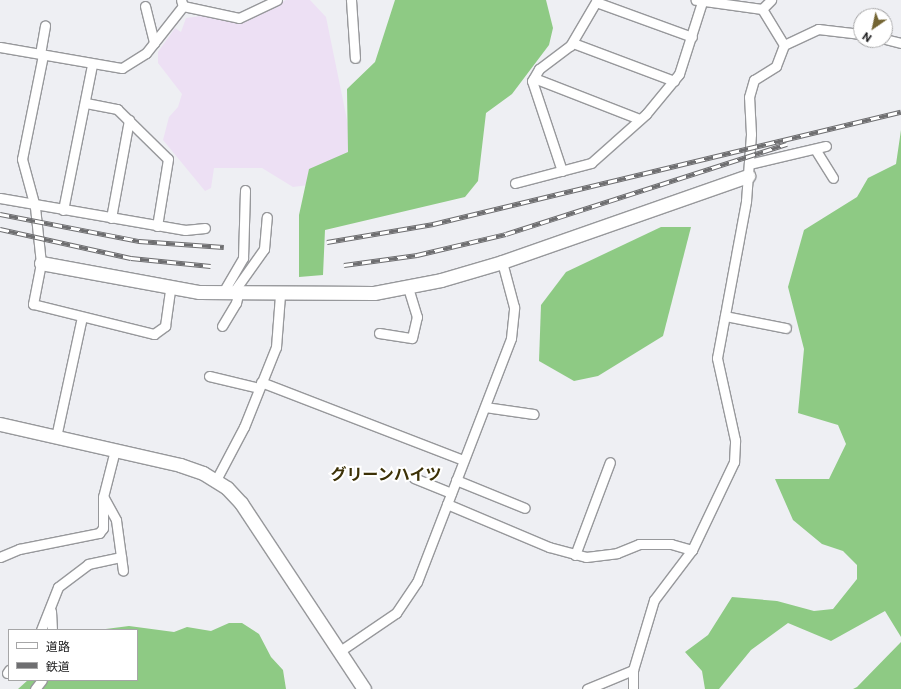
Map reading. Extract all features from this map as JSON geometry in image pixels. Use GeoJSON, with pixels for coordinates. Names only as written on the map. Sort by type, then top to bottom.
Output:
{"type":"FeatureCollection","features":[{"type":"Feature","properties":{"kind":"street"},"geometry":{"type":"LineString","coordinates":[[0,47],[92,65],[122,68],[135,62],[154,43],[182,3],[239,18],[277,0]]}},
{"type":"Feature","properties":{"kind":"street"},"geometry":{"type":"LineString","coordinates":[[351,0],[355,58]]}},
{"type":"Feature","properties":{"kind":"street"},"geometry":{"type":"LineString","coordinates":[[762,9],[770,0]]}},
{"type":"Feature","properties":{"kind":"street"},"geometry":{"type":"LineString","coordinates":[[562,171],[531,87],[534,78],[573,43],[597,1],[692,37]]}},
{"type":"Feature","properties":{"kind":"street"},"geometry":{"type":"LineString","coordinates":[[515,183],[591,163],[639,119],[674,81],[692,37],[699,1],[762,9]]}},
{"type":"Feature","properties":{"kind":"street"},"geometry":{"type":"LineString","coordinates":[[145,6],[154,43]]}},
{"type":"Feature","properties":{"kind":"street"},"geometry":{"type":"LineString","coordinates":[[762,9],[784,45]]}},
{"type":"Feature","properties":{"kind":"street"},"geometry":{"type":"LineString","coordinates":[[46,25],[42,55],[22,159],[35,207],[41,263],[33,304],[154,334],[161,332],[165,326],[170,289]]}},
{"type":"Feature","properties":{"kind":"street"},"geometry":{"type":"LineString","coordinates":[[633,689],[633,670],[654,600],[692,550],[734,462],[735,440],[717,358],[749,170],[751,86],[754,80],[776,66],[784,45],[818,29],[853,33]]}},
{"type":"Feature","properties":{"kind":"street"},"geometry":{"type":"LineString","coordinates":[[573,43],[674,81]]}},
{"type":"Feature","properties":{"kind":"street"},"geometry":{"type":"LineString","coordinates":[[63,210],[86,103],[92,65]]}},
{"type":"Feature","properties":{"kind":"street"},"geometry":{"type":"LineString","coordinates":[[534,78],[639,119]]}},
{"type":"Feature","properties":{"kind":"street"},"geometry":{"type":"LineString","coordinates":[[86,103],[118,109],[168,159],[157,226]]}},
{"type":"Feature","properties":{"kind":"street"},"geometry":{"type":"LineString","coordinates":[[111,218],[129,120]]}},
{"type":"Feature","properties":{"kind":"street"},"geometry":{"type":"LineString","coordinates":[[41,263],[170,289],[231,294],[351,295],[408,288],[502,262],[749,170],[826,146]]}},
{"type":"Feature","properties":{"kind":"street"},"geometry":{"type":"LineString","coordinates":[[815,149],[833,178]]}},
{"type":"Feature","properties":{"kind":"street"},"geometry":{"type":"LineString","coordinates":[[222,326],[236,303],[231,294],[243,258],[245,190]]}},
{"type":"Feature","properties":{"kind":"street"},"geometry":{"type":"LineString","coordinates":[[0,198],[35,207],[63,210],[157,226],[185,230],[204,228]]}},
{"type":"Feature","properties":{"kind":"street"},"geometry":{"type":"LineString","coordinates":[[231,294],[264,249],[267,217]]}},
{"type":"Feature","properties":{"kind":"street"},"geometry":{"type":"LineString","coordinates":[[340,651],[387,621],[403,605],[417,582],[463,460],[485,407],[514,327],[514,307],[502,262]]}},
{"type":"Feature","properties":{"kind":"street"},"geometry":{"type":"LineString","coordinates":[[379,333],[412,338],[418,317],[408,288]]}},
{"type":"Feature","properties":{"kind":"street"},"geometry":{"type":"LineString","coordinates":[[216,480],[244,427],[279,336],[280,295]]}},
{"type":"Feature","properties":{"kind":"street"},"geometry":{"type":"LineString","coordinates":[[725,316],[786,328]]}},
{"type":"Feature","properties":{"kind":"street"},"geometry":{"type":"LineString","coordinates":[[56,437],[82,317]]}},
{"type":"Feature","properties":{"kind":"street"},"geometry":{"type":"LineString","coordinates":[[210,376],[260,385],[463,460]]}},
{"type":"Feature","properties":{"kind":"street"},"geometry":{"type":"LineString","coordinates":[[485,407],[533,414]]}},
{"type":"Feature","properties":{"kind":"street"},"geometry":{"type":"LineString","coordinates":[[0,424],[180,465],[216,480],[241,503],[364,689]]}},
{"type":"Feature","properties":{"kind":"street"},"geometry":{"type":"LineString","coordinates":[[0,557],[19,549],[99,533],[103,528],[103,497],[115,450]]}},
{"type":"Feature","properties":{"kind":"street"},"geometry":{"type":"LineString","coordinates":[[575,555],[610,462]]}},
{"type":"Feature","properties":{"kind":"street"},"geometry":{"type":"LineString","coordinates":[[414,478],[451,493]]}},
{"type":"Feature","properties":{"kind":"street"},"geometry":{"type":"LineString","coordinates":[[456,480],[525,508]]}},
{"type":"Feature","properties":{"kind":"street"},"geometry":{"type":"LineString","coordinates":[[103,497],[116,520],[123,571]]}},
{"type":"Feature","properties":{"kind":"street"},"geometry":{"type":"LineString","coordinates":[[447,504],[575,555],[597,557],[639,544],[671,544],[692,550]]}},
{"type":"Feature","properties":{"kind":"street"},"geometry":{"type":"LineString","coordinates":[[41,629],[58,587],[83,566],[121,557]]}},
{"type":"Feature","properties":{"kind":"street"},"geometry":{"type":"LineString","coordinates":[[50,605],[52,629]]}},
{"type":"Feature","properties":{"kind":"street"},"geometry":{"type":"LineString","coordinates":[[587,689],[633,670]]}},
{"type":"Feature","properties":{"kind":"street"},"geometry":{"type":"LineString","coordinates":[[35,689],[41,681]]}},
{"type":"Feature","properties":{"kind":"shaded area"},"geometry":{"type":"Polygon","coordinates":[[[286,0],[310,0],[326,17],[355,159],[348,180],[293,187],[262,168],[214,168],[211,188],[205,191],[163,140],[169,117],[178,107],[182,94],[158,63],[158,52],[175,28],[181,32],[186,18],[209,15],[246,21],[286,0]]]}},
{"type":"Feature","properties":{"kind":"green space"},"geometry":{"type":"Polygon","coordinates":[[[395,0],[546,0],[553,28],[549,45],[512,94],[486,113],[478,181],[465,197],[325,230],[323,275],[299,277],[299,215],[309,169],[348,152],[347,89],[375,62],[395,0]]]}},
{"type":"Feature","properties":{"kind":"green space"},"geometry":{"type":"Polygon","coordinates":[[[901,130],[901,637],[885,611],[831,641],[788,623],[751,650],[719,689],[705,689],[702,671],[685,652],[708,635],[732,597],[777,601],[814,611],[833,609],[857,579],[857,565],[843,551],[822,544],[793,520],[775,479],[829,479],[846,444],[838,425],[798,413],[804,349],[788,287],[804,230],[857,197],[868,178],[896,164],[901,130]]]}},
{"type":"Feature","properties":{"kind":"green space"},"geometry":{"type":"Polygon","coordinates":[[[661,227],[691,227],[663,336],[598,376],[574,381],[539,361],[541,305],[566,272],[661,227]]]}},
{"type":"Feature","properties":{"kind":"green space"},"geometry":{"type":"Polygon","coordinates":[[[229,623],[242,623],[259,634],[271,657],[283,670],[286,689],[18,689],[27,681],[138,681],[138,629],[106,629],[129,626],[174,632],[187,627],[211,631],[229,623]]]}},
{"type":"Feature","properties":{"kind":"green space"},"geometry":{"type":"Polygon","coordinates":[[[901,642],[901,689],[853,689],[857,687],[901,642]]]}},
{"type":"Feature","properties":{"kind":"railway"},"geometry":{"type":"LineString","coordinates":[[327,242],[433,224],[901,112]]}},
{"type":"Feature","properties":{"kind":"railway"},"geometry":{"type":"LineString","coordinates":[[344,265],[417,255],[506,234],[787,144]]}},
{"type":"Feature","properties":{"kind":"railway"},"geometry":{"type":"LineString","coordinates":[[0,214],[139,241],[224,247]]}},
{"type":"Feature","properties":{"kind":"railway"},"geometry":{"type":"LineString","coordinates":[[0,229],[131,258],[211,266]]}},
{"type":"Feature","properties":{"kind":"district","name":"グリーンハイツ"},"geometry":{"type":"Point","coordinates":[386,474]}}]}
